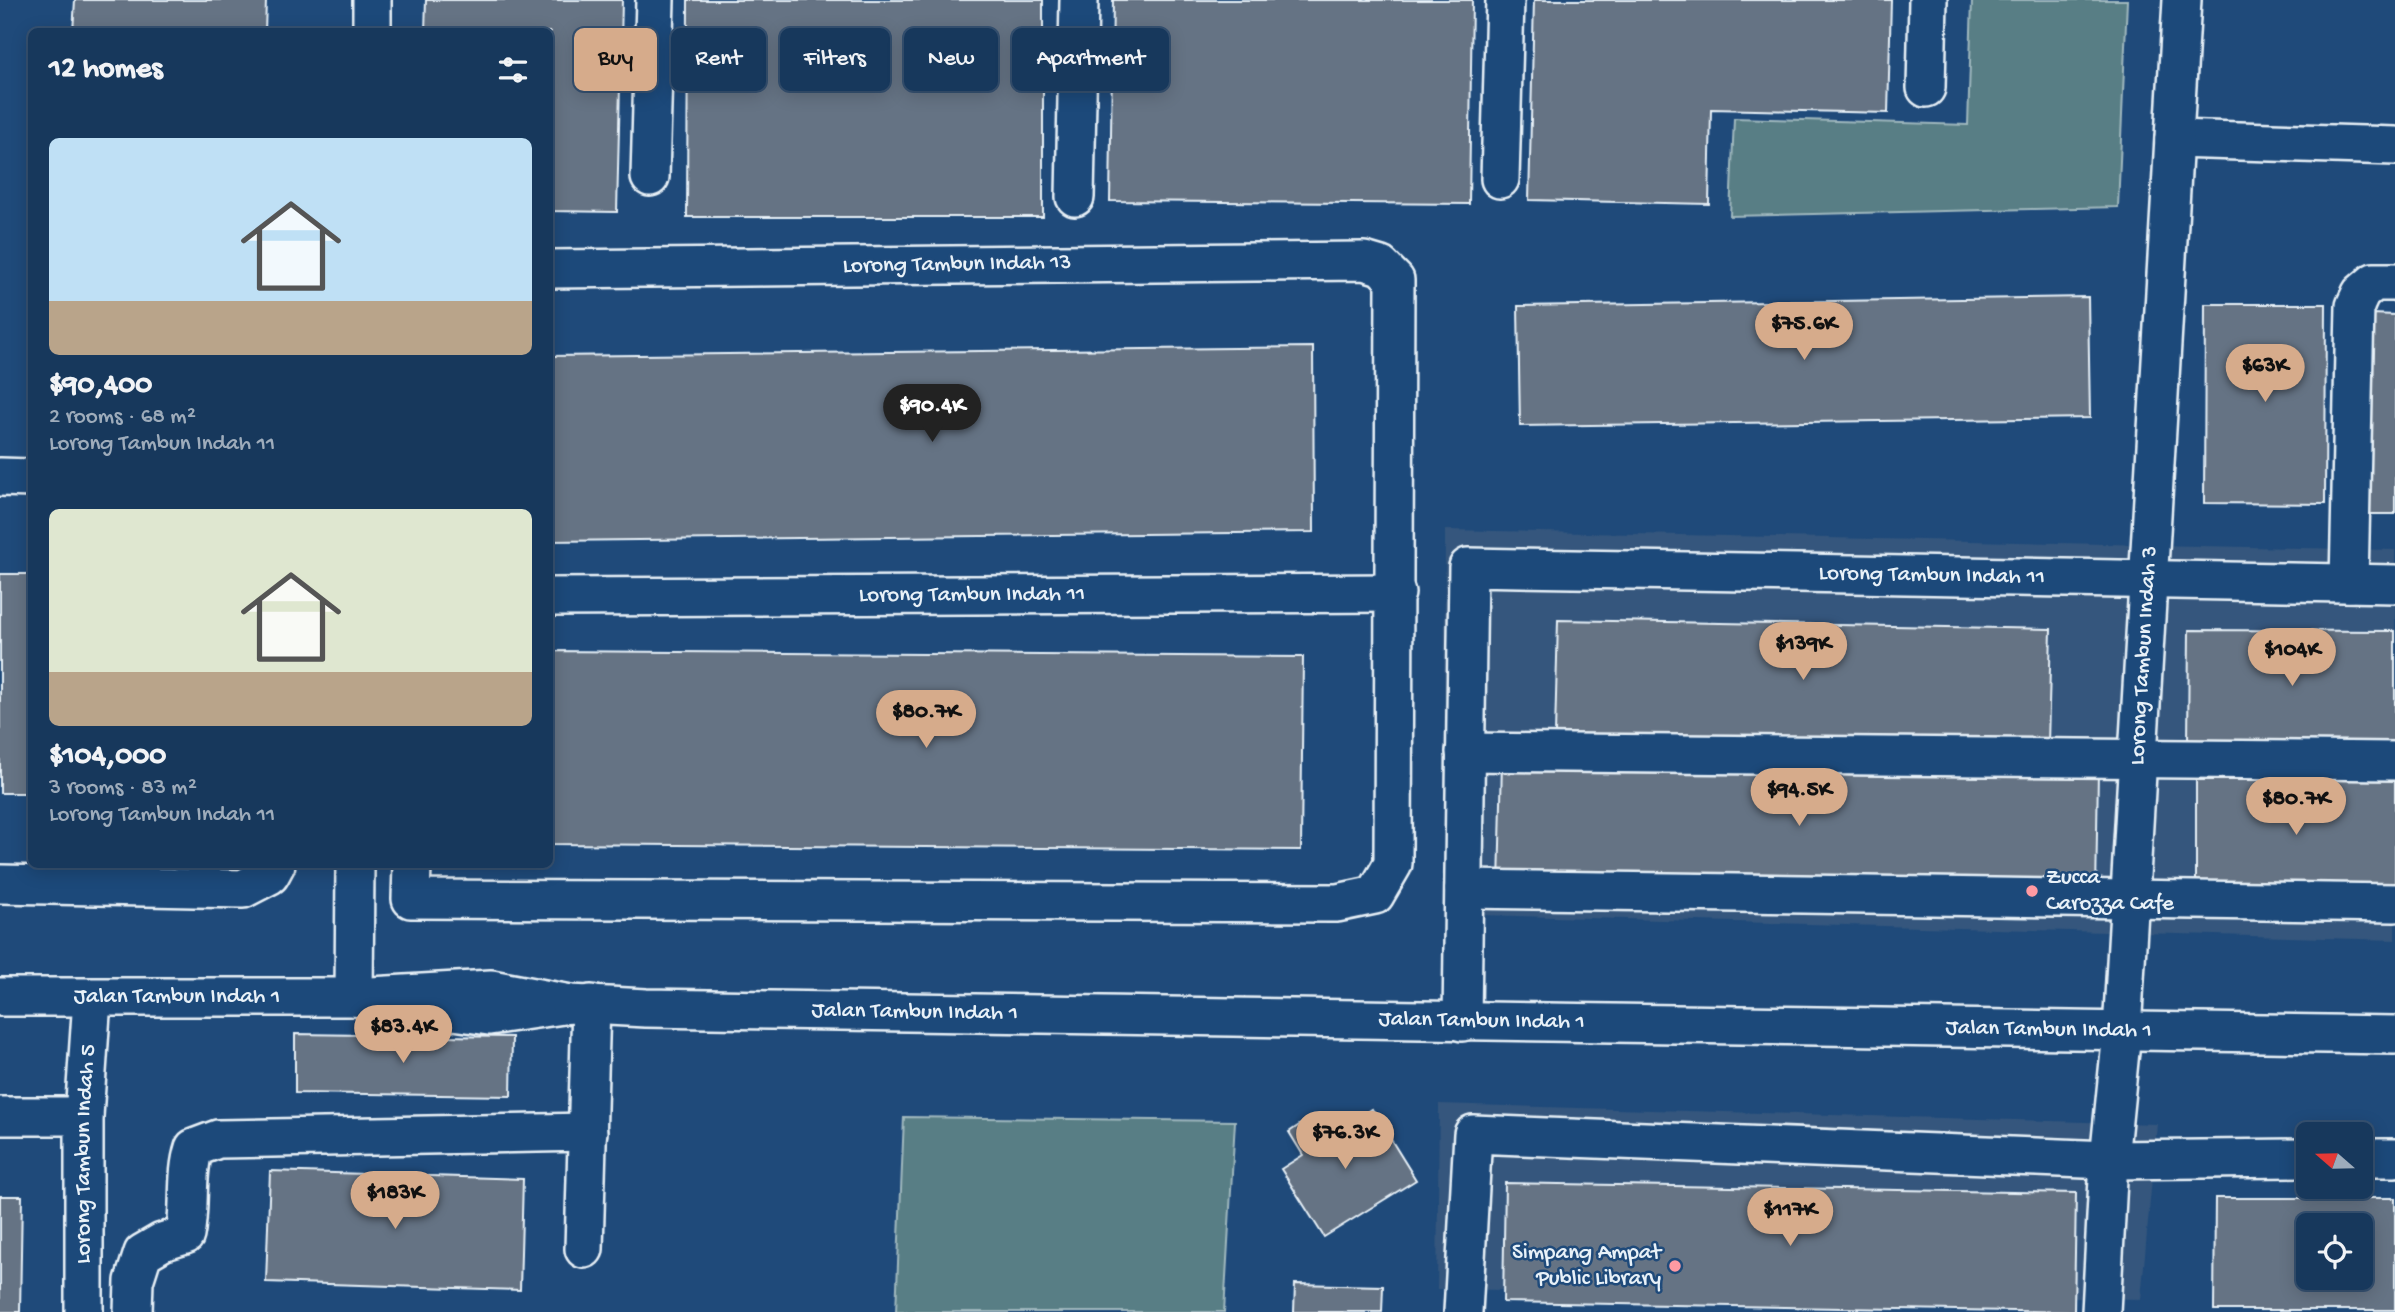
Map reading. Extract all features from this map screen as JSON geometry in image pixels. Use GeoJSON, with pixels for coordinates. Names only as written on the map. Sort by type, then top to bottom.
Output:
{"type":"FeatureCollection","features":[{"type":"Feature","properties":{"kind":"street"},"geometry":{"type":"LineString","coordinates":[[372,0],[372,28]]}},
{"type":"Feature","properties":{"kind":"street"},"geometry":{"type":"LineString","coordinates":[[650,177],[655,0]]}},
{"type":"Feature","properties":{"kind":"street"},"geometry":{"type":"LineString","coordinates":[[1074,197],[1079,0]]}},
{"type":"Feature","properties":{"kind":"street"},"geometry":{"type":"LineString","coordinates":[[1500,179],[1504,0]]}},
{"type":"Feature","properties":{"kind":"street"},"geometry":{"type":"LineString","coordinates":[[1926,88],[1928,0]]}},
{"type":"Feature","properties":{"kind":"street","name":"Lorong Tambun Indah 3"},"geometry":{"type":"LineString","coordinates":[[2101,1312],[2109,1160],[2122,1031],[2182,0]]}},
{"type":"Feature","properties":{"kind":"street"},"geometry":{"type":"LineString","coordinates":[[2174,139],[2395,146]]}},
{"type":"Feature","properties":{"kind":"street","name":"Lorong Tambun Indah 13"},"geometry":{"type":"LineString","coordinates":[[553,269],[1364,261],[1381,266],[1395,280],[1396,593]]}},
{"type":"Feature","properties":{"kind":"street"},"geometry":{"type":"LineString","coordinates":[[2349,583],[2355,306],[2361,293],[2374,282],[2395,282]]}},
{"type":"Feature","properties":{"kind":"street"},"geometry":{"type":"LineString","coordinates":[[0,477],[28,478]]}},
{"type":"Feature","properties":{"kind":"street","name":"Lorong Tambun Indah 11"},"geometry":{"type":"LineString","coordinates":[[1465,752],[1468,567],[2395,584]]}},
{"type":"Feature","properties":{"kind":"street"},"geometry":{"type":"LineString","coordinates":[[411,882],[1336,903],[1375,895],[1393,864],[1396,593]]}},
{"type":"Feature","properties":{"kind":"street","name":"Lorong Tambun Indah 11"},"geometry":{"type":"LineString","coordinates":[[553,597],[1396,593]]}},
{"type":"Feature","properties":{"kind":"street"},"geometry":{"type":"LineString","coordinates":[[1462,1022],[1465,752],[2395,761]]}},
{"type":"Feature","properties":{"kind":"street"},"geometry":{"type":"LineString","coordinates":[[0,884],[243,889],[270,875],[273,868]]}},
{"type":"Feature","properties":{"kind":"street"},"geometry":{"type":"LineString","coordinates":[[354,997],[355,868]]}},
{"type":"Feature","properties":{"kind":"street"},"geometry":{"type":"LineString","coordinates":[[1464,889],[2395,903]]}},
{"type":"Feature","properties":{"kind":"street","name":"Jalan Tambun Indah 1"},"geometry":{"type":"LineString","coordinates":[[0,997],[354,997],[489,1016],[581,1004],[660,1008],[1462,1022],[2395,1035]]}},
{"type":"Feature","properties":{"kind":"street","name":"Lorong Tambun Indah 5"},"geometry":{"type":"LineString","coordinates":[[84,1312],[84,1116],[92,999]]}},
{"type":"Feature","properties":{"kind":"street"},"geometry":{"type":"LineString","coordinates":[[581,1004],[587,1132],[584,1249]]}},
{"type":"Feature","properties":{"kind":"street"},"geometry":{"type":"LineString","coordinates":[[0,1116],[84,1116]]}},
{"type":"Feature","properties":{"kind":"street"},"geometry":{"type":"LineString","coordinates":[[133,1312],[134,1281],[143,1253],[162,1242],[186,1235],[189,1213],[188,1167],[194,1148],[218,1139],[587,1132]]}},
{"type":"Feature","properties":{"kind":"street"},"geometry":{"type":"LineString","coordinates":[[1464,1312],[1473,1134],[2109,1160],[2296,1158]]}},
{"type":"Feature","properties":{"kind":"street"},"geometry":{"type":"LineString","coordinates":[[2373,1158],[2395,1157]]}},
{"type":"Feature","properties":{"kind":"shaded area"},"geometry":{"type":"Polygon","coordinates":[[[1445,530],[2395,550],[2395,940],[1443,914],[1445,530]]]}},
{"type":"Feature","properties":{"kind":"shaded area"},"geometry":{"type":"Polygon","coordinates":[[[1439,1104],[2157,1124],[2141,1299],[1437,1289],[1439,1104]]]}},
{"type":"Feature","properties":{"kind":"green space"},"geometry":{"type":"Polygon","coordinates":[[[1972,0],[2127,0],[2118,207],[1730,216],[1734,118],[1968,125],[1972,0]]]}},
{"type":"Feature","properties":{"kind":"green space"},"geometry":{"type":"Polygon","coordinates":[[[904,1117],[1235,1121],[1224,1312],[896,1312],[904,1117]]]}},
{"type":"Feature","properties":{"kind":"building"},"geometry":{"type":"Polygon","coordinates":[[[75,0],[266,0],[265,28],[73,28],[75,0]]]}},
{"type":"Feature","properties":{"kind":"building"},"geometry":{"type":"Polygon","coordinates":[[[426,0],[622,0],[621,28],[574,28],[574,91],[620,91],[617,212],[553,211],[553,28],[425,28],[426,0]]]}},
{"type":"Feature","properties":{"kind":"building"},"geometry":{"type":"Polygon","coordinates":[[[688,0],[1043,0],[1043,28],[1012,28],[1012,91],[1043,91],[1043,217],[687,217],[688,91],[766,91],[766,28],[688,28],[688,0]]]}},
{"type":"Feature","properties":{"kind":"building"},"geometry":{"type":"Polygon","coordinates":[[[1113,0],[1472,0],[1469,204],[1110,201],[1112,91],[1169,91],[1169,28],[1113,28],[1113,0]]]}},
{"type":"Feature","properties":{"kind":"building"},"geometry":{"type":"Polygon","coordinates":[[[1534,0],[1891,0],[1888,113],[1711,109],[1709,204],[1529,200],[1534,0]]]}},
{"type":"Feature","properties":{"kind":"building"},"geometry":{"type":"Polygon","coordinates":[[[2088,297],[2090,418],[1520,426],[1518,306],[2088,297]]]}},
{"type":"Feature","properties":{"kind":"building"},"geometry":{"type":"Polygon","coordinates":[[[2205,304],[2326,304],[2325,504],[2204,503],[2205,304]]]}},
{"type":"Feature","properties":{"kind":"building"},"geometry":{"type":"Polygon","coordinates":[[[2372,314],[2395,315],[2395,514],[2370,514],[2372,314]]]}},
{"type":"Feature","properties":{"kind":"building"},"geometry":{"type":"Polygon","coordinates":[[[1313,347],[1314,532],[553,541],[553,356],[1313,347]]]}},
{"type":"Feature","properties":{"kind":"building"},"geometry":{"type":"Polygon","coordinates":[[[0,574],[28,574],[28,793],[0,793],[0,574]]]}},
{"type":"Feature","properties":{"kind":"building"},"geometry":{"type":"Polygon","coordinates":[[[1558,620],[2051,629],[2048,744],[1555,734],[1558,620]]]}},
{"type":"Feature","properties":{"kind":"building"},"geometry":{"type":"Polygon","coordinates":[[[2189,630],[2395,631],[2395,746],[2188,745],[2189,630]]]}},
{"type":"Feature","properties":{"kind":"building"},"geometry":{"type":"Polygon","coordinates":[[[553,651],[1303,657],[1301,850],[553,844],[553,651]]]}},
{"type":"Feature","properties":{"kind":"building"},"geometry":{"type":"Polygon","coordinates":[[[1502,762],[2098,770],[2096,894],[1499,886],[1502,762]]]}},
{"type":"Feature","properties":{"kind":"building"},"geometry":{"type":"Polygon","coordinates":[[[2196,780],[2395,780],[2395,895],[2196,894],[2196,780]]]}},
{"type":"Feature","properties":{"kind":"building"},"geometry":{"type":"Polygon","coordinates":[[[295,1034],[512,1037],[511,1096],[295,1093],[295,1034]]]}},
{"type":"Feature","properties":{"kind":"building"},"geometry":{"type":"Polygon","coordinates":[[[1372,1109],[1416,1180],[1324,1237],[1281,1169],[1303,1155],[1289,1132],[1313,1116],[1327,1139],[1372,1109]]]}},
{"type":"Feature","properties":{"kind":"building"},"geometry":{"type":"Polygon","coordinates":[[[270,1171],[523,1179],[520,1290],[266,1282],[270,1171]]]}},
{"type":"Feature","properties":{"kind":"building"},"geometry":{"type":"Polygon","coordinates":[[[1505,1183],[2076,1193],[2074,1312],[1503,1302],[1505,1183]]]}},
{"type":"Feature","properties":{"kind":"building"},"geometry":{"type":"Polygon","coordinates":[[[0,1196],[22,1196],[20,1312],[0,1312],[0,1196]]]}},
{"type":"Feature","properties":{"kind":"building"},"geometry":{"type":"Polygon","coordinates":[[[2215,1198],[2395,1198],[2395,1310],[2214,1310],[2215,1198]]]}},
{"type":"Feature","properties":{"kind":"building"},"geometry":{"type":"Polygon","coordinates":[[[1295,1284],[1383,1286],[1382,1312],[1294,1312],[1295,1284]]]}},
{"type":"Feature","properties":{"kind":"place","name":"Zucca Carozza Cafe"},"geometry":{"type":"Point","coordinates":[2032,891]}},
{"type":"Feature","properties":{"kind":"place","name":"Simpang Ampat Public Library"},"geometry":{"type":"Point","coordinates":[1675,1266]}}]}
